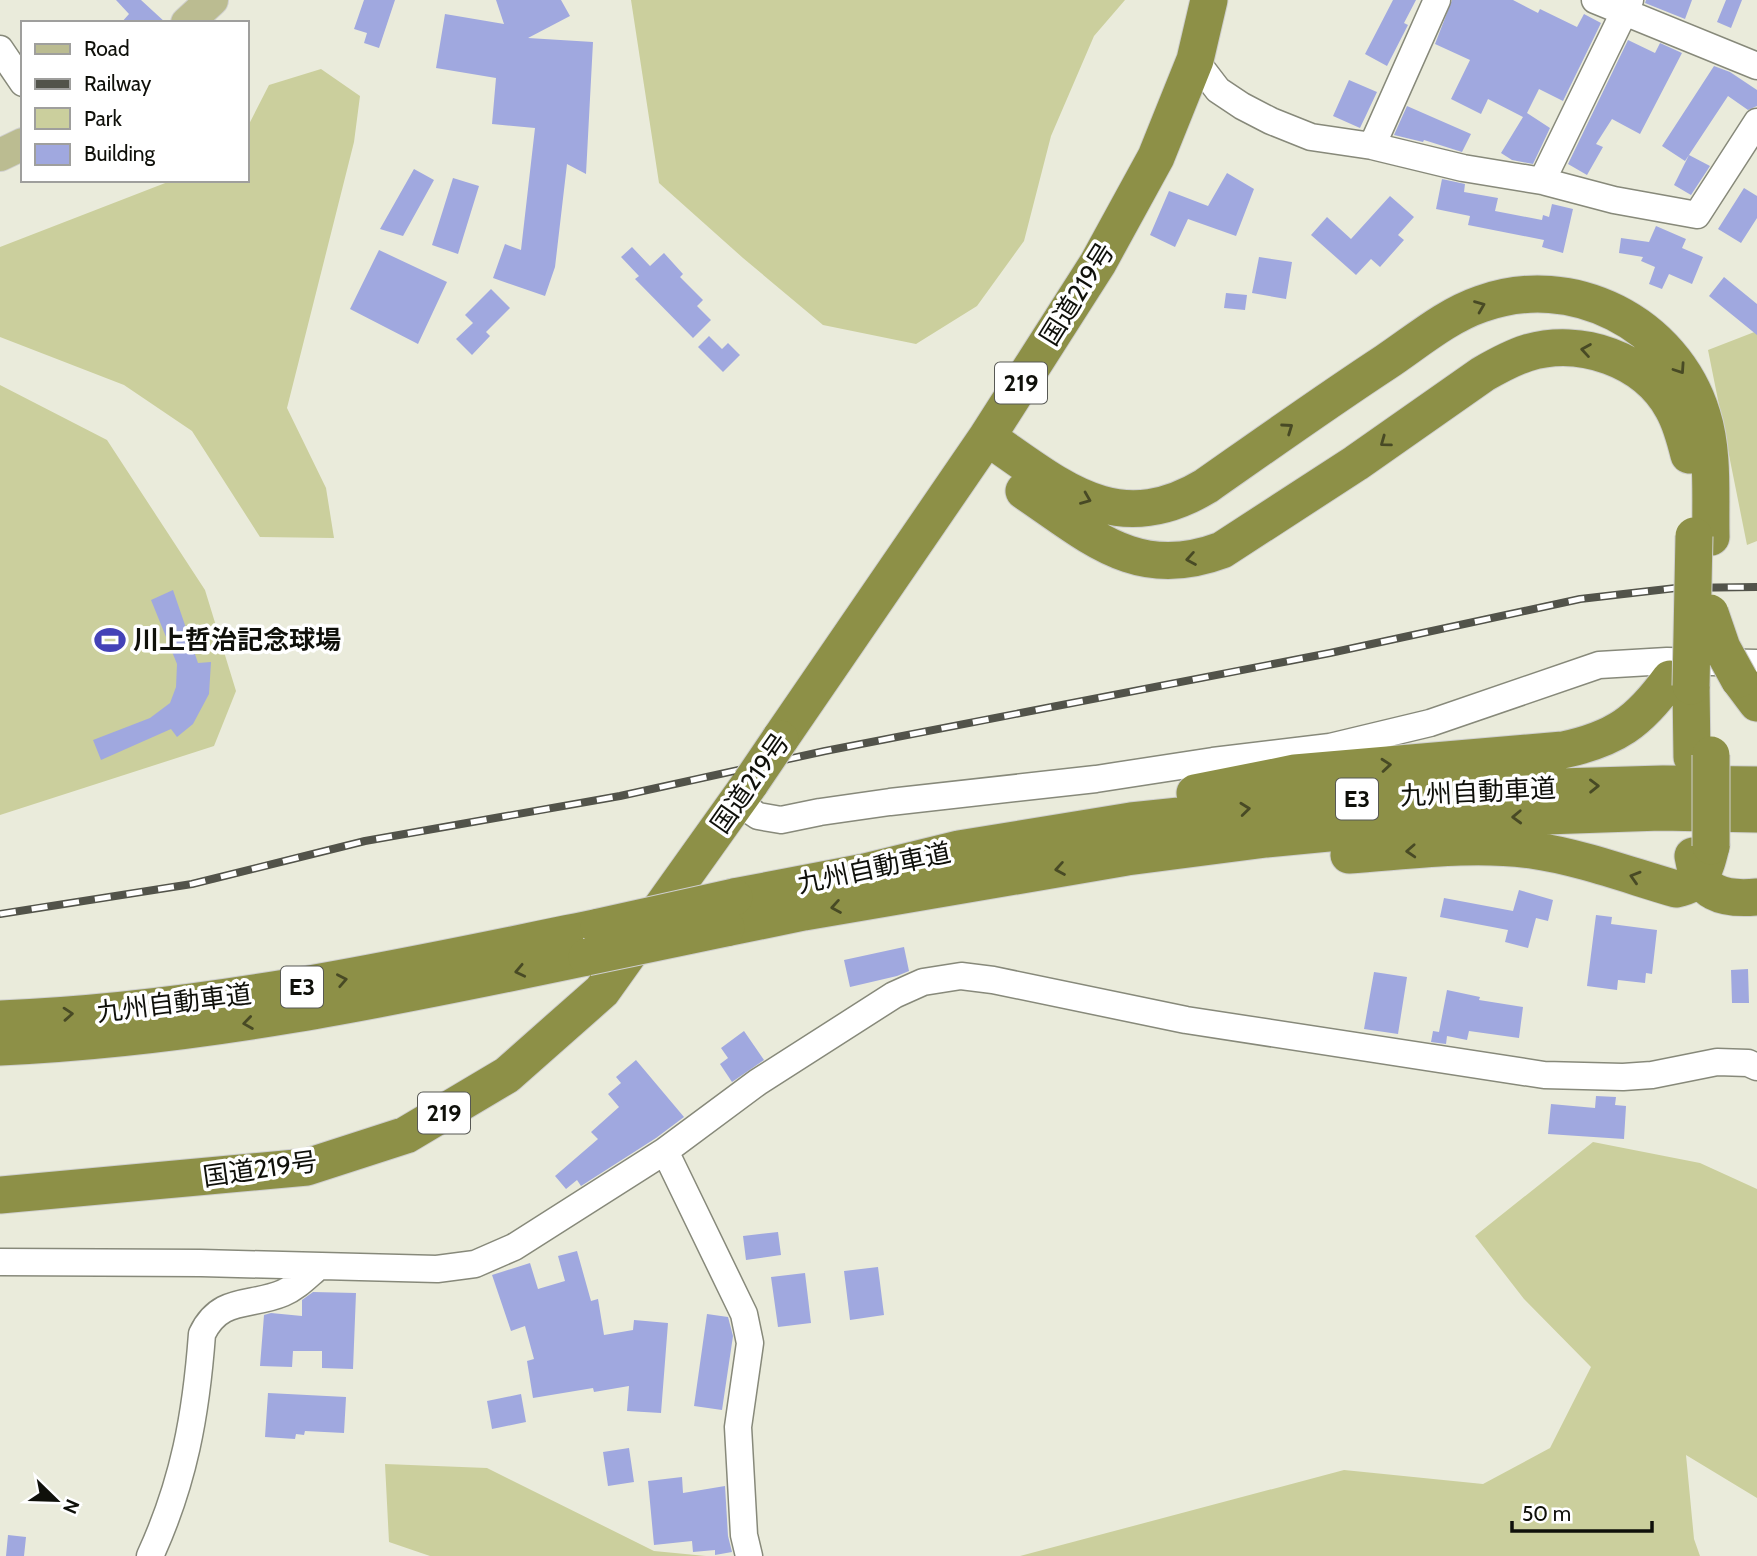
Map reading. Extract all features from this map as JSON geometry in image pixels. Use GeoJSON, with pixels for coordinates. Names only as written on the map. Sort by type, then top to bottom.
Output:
{"type":"FeatureCollection","features":[{"type":"Feature","properties":{"kind":"highway","name":"国道219号"},"geometry":{"type":"LineString","coordinates":[[0,1195],[307,1167],[406,1135],[507,1075],[602,991],[744,792],[980,447],[1098,263],[1156,157],[1195,60],[1209,0]]}},
{"type":"Feature","properties":{"kind":"highway"},"geometry":{"type":"LineString","coordinates":[[980,447],[1096,504],[1142,509],[1164,506],[1186,498],[1206,486],[1333,395],[1446,321],[1479,304],[1513,295],[1543,293],[1597,305],[1623,317],[1650,334],[1667,350],[1694,390],[1709,443],[1701,616],[1721,683],[1701,756],[1700,857],[1690,886],[1676,889],[1579,860],[1530,850],[1478,847],[1282,859],[1128,857]]}},
{"type":"Feature","properties":{"kind":"highway"},"geometry":{"type":"LineString","coordinates":[[980,447],[1102,543],[1140,559],[1183,561],[1222,550],[1505,362],[1529,353],[1577,348],[1604,354],[1632,366],[1655,384],[1672,407],[1684,433],[1703,536]]}},
{"type":"Feature","properties":{"kind":"highway"},"geometry":{"type":"LineString","coordinates":[[959,849],[1127,807],[1295,773],[1563,750],[1592,744],[1616,733],[1654,701],[1721,683]]}},
{"type":"Feature","properties":{"kind":"highway","name":"九州自動車道"},"geometry":{"type":"LineString","coordinates":[[0,1046],[100,1041],[251,1023],[386,999],[593,942],[730,913],[865,872],[959,849],[1131,821],[1303,803],[1488,789],[1663,784],[1757,785]]}},
{"type":"Feature","properties":{"kind":"highway","name":"九州自動車道"},"geometry":{"type":"LineString","coordinates":[[730,913],[804,912],[1128,857],[1266,839],[1485,818],[1661,811],[1757,814]]}},
{"type":"Feature","properties":{"kind":"highway"},"geometry":{"type":"LineString","coordinates":[[1700,857],[1717,894],[1738,898],[1757,897]]}},
{"type":"Feature","properties":{"kind":"highway","name":"九州自動車道"},"geometry":{"type":"LineString","coordinates":[[0,1018],[100,1012],[249,995],[382,972],[593,942]]}},
{"type":"Feature","properties":{"kind":"main road"},"geometry":{"type":"LineString","coordinates":[[189,21],[212,0]]}},
{"type":"Feature","properties":{"kind":"main road"},"geometry":{"type":"LineString","coordinates":[[0,155],[21,145]]}},
{"type":"Feature","properties":{"kind":"street"},"geometry":{"type":"LineString","coordinates":[[1372,146],[1437,0]]}},
{"type":"Feature","properties":{"kind":"street"},"geometry":{"type":"LineString","coordinates":[[1595,0],[1627,6],[1757,66]]}},
{"type":"Feature","properties":{"kind":"street"},"geometry":{"type":"LineString","coordinates":[[1542,181],[1627,6]]}},
{"type":"Feature","properties":{"kind":"street"},"geometry":{"type":"LineString","coordinates":[[0,49],[21,80]]}},
{"type":"Feature","properties":{"kind":"street"},"geometry":{"type":"LineString","coordinates":[[1195,60],[1217,90],[1242,107],[1311,137],[1372,146],[1463,168],[1542,181],[1614,200],[1697,215],[1757,122]]}},
{"type":"Feature","properties":{"kind":"street"},"geometry":{"type":"LineString","coordinates":[[744,792],[758,816],[781,820],[890,802],[1096,779],[1330,747],[1430,723],[1599,665],[1667,661],[1721,683]]}},
{"type":"Feature","properties":{"kind":"street"},"geometry":{"type":"LineString","coordinates":[[0,1262],[437,1269],[475,1264],[514,1247],[665,1151],[758,1082],[894,995],[923,982],[961,976],[993,979],[1186,1020],[1544,1075],[1652,1075],[1717,1062],[1748,1063],[1757,1067]]}},
{"type":"Feature","properties":{"kind":"street"},"geometry":{"type":"LineString","coordinates":[[665,1151],[744,1314],[750,1343],[738,1427],[744,1535],[749,1556]]}},
{"type":"Feature","properties":{"kind":"street"},"geometry":{"type":"LineString","coordinates":[[150,1556],[168,1518],[189,1447],[202,1334],[208,1321],[230,1306],[282,1293],[297,1286],[319,1266]]}},
{"type":"Feature","properties":{"kind":"green space"},"geometry":{"type":"Polygon","coordinates":[[[631,0],[1125,0],[1094,36],[1051,136],[1024,241],[977,306],[916,344],[823,325],[659,183],[631,0]]]}},
{"type":"Feature","properties":{"kind":"green space"},"geometry":{"type":"Polygon","coordinates":[[[321,69],[360,96],[354,142],[287,408],[326,488],[334,538],[260,537],[192,431],[124,385],[0,337],[0,247],[168,182],[248,182],[248,126],[269,85],[321,69]]]}},
{"type":"Feature","properties":{"kind":"green space"},"geometry":{"type":"Polygon","coordinates":[[[1757,331],[1757,541],[1747,545],[1708,350],[1757,331]]]}},
{"type":"Feature","properties":{"kind":"green space","name":"川上哲治記念球場"},"geometry":{"type":"Polygon","coordinates":[[[0,385],[107,440],[205,590],[236,691],[214,746],[0,815],[0,385]]]}},
{"type":"Feature","properties":{"kind":"green space"},"geometry":{"type":"Polygon","coordinates":[[[1593,1142],[1700,1163],[1757,1189],[1757,1498],[1686,1455],[1694,1539],[1700,1556],[1020,1556],[1344,1470],[1483,1484],[1550,1448],[1591,1367],[1524,1299],[1475,1236],[1593,1142]]]}},
{"type":"Feature","properties":{"kind":"green space"},"geometry":{"type":"Polygon","coordinates":[[[385,1464],[487,1468],[654,1551],[706,1556],[430,1556],[389,1542],[385,1464]]]}},
{"type":"Feature","properties":{"kind":"building"},"geometry":{"type":"Polygon","coordinates":[[[116,0],[141,0],[164,21],[123,21],[129,14],[116,0]]]}},
{"type":"Feature","properties":{"kind":"building"},"geometry":{"type":"Polygon","coordinates":[[[364,0],[395,0],[379,48],[364,43],[367,33],[354,29],[364,0]]]}},
{"type":"Feature","properties":{"kind":"building"},"geometry":{"type":"Polygon","coordinates":[[[496,0],[561,0],[570,16],[528,38],[593,42],[586,174],[567,164],[555,267],[545,296],[493,278],[505,244],[521,250],[535,128],[492,124],[496,78],[436,68],[445,14],[504,24],[496,0]]]}},
{"type":"Feature","properties":{"kind":"building"},"geometry":{"type":"Polygon","coordinates":[[[1393,0],[1416,0],[1404,23],[1408,25],[1387,66],[1365,54],[1393,0]]]}},
{"type":"Feature","properties":{"kind":"building"},"geometry":{"type":"Polygon","coordinates":[[[1452,0],[1513,0],[1538,13],[1540,9],[1577,27],[1584,14],[1601,23],[1563,101],[1539,89],[1527,113],[1550,128],[1533,164],[1512,160],[1501,153],[1523,117],[1488,99],[1481,114],[1451,99],[1470,60],[1435,44],[1452,0]]]}},
{"type":"Feature","properties":{"kind":"building"},"geometry":{"type":"Polygon","coordinates":[[[1646,0],[1692,0],[1685,19],[1645,3],[1646,0]]]}},
{"type":"Feature","properties":{"kind":"building"},"geometry":{"type":"Polygon","coordinates":[[[1726,0],[1742,0],[1731,28],[1717,22],[1726,0]]]}},
{"type":"Feature","properties":{"kind":"building"},"geometry":{"type":"Polygon","coordinates":[[[1628,40],[1655,53],[1660,43],[1682,53],[1640,134],[1612,119],[1596,144],[1603,147],[1587,175],[1568,164],[1628,40]]]}},
{"type":"Feature","properties":{"kind":"building"},"geometry":{"type":"Polygon","coordinates":[[[1714,66],[1730,72],[1757,90],[1757,106],[1748,110],[1728,96],[1685,161],[1662,146],[1714,66]]]}},
{"type":"Feature","properties":{"kind":"building"},"geometry":{"type":"Polygon","coordinates":[[[1349,80],[1377,92],[1360,128],[1333,116],[1349,80]]]}},
{"type":"Feature","properties":{"kind":"building"},"geometry":{"type":"Polygon","coordinates":[[[1407,106],[1471,134],[1462,152],[1424,140],[1423,142],[1394,135],[1407,106]]]}},
{"type":"Feature","properties":{"kind":"building"},"geometry":{"type":"Polygon","coordinates":[[[1689,155],[1710,166],[1691,195],[1674,185],[1689,155]]]}},
{"type":"Feature","properties":{"kind":"building"},"geometry":{"type":"Polygon","coordinates":[[[414,169],[434,180],[403,236],[380,229],[414,169]]]}},
{"type":"Feature","properties":{"kind":"building"},"geometry":{"type":"Polygon","coordinates":[[[1227,173],[1254,189],[1236,236],[1188,219],[1175,247],[1150,235],[1169,191],[1208,206],[1227,173]]]}},
{"type":"Feature","properties":{"kind":"building"},"geometry":{"type":"Polygon","coordinates":[[[453,178],[479,186],[458,254],[432,245],[453,178]]]}},
{"type":"Feature","properties":{"kind":"building"},"geometry":{"type":"Polygon","coordinates":[[[1442,179],[1465,184],[1464,192],[1498,198],[1495,211],[1542,220],[1543,215],[1549,217],[1552,204],[1573,209],[1563,253],[1542,247],[1544,240],[1468,225],[1470,216],[1436,209],[1442,179]]]}},
{"type":"Feature","properties":{"kind":"building"},"geometry":{"type":"Polygon","coordinates":[[[1744,188],[1757,196],[1757,218],[1741,243],[1718,229],[1744,188]]]}},
{"type":"Feature","properties":{"kind":"building"},"geometry":{"type":"Polygon","coordinates":[[[1390,196],[1414,217],[1398,235],[1404,240],[1380,267],[1371,259],[1356,275],[1311,235],[1327,217],[1351,239],[1390,196]]]}},
{"type":"Feature","properties":{"kind":"building"},"geometry":{"type":"Polygon","coordinates":[[[1656,226],[1686,239],[1682,248],[1703,257],[1692,284],[1669,274],[1662,289],[1649,284],[1655,267],[1641,261],[1643,257],[1619,253],[1621,238],[1649,242],[1656,226]]]}},
{"type":"Feature","properties":{"kind":"building"},"geometry":{"type":"Polygon","coordinates":[[[632,247],[650,266],[664,253],[683,274],[680,277],[703,300],[697,306],[711,320],[693,338],[635,279],[639,276],[621,257],[632,247]]]}},
{"type":"Feature","properties":{"kind":"building"},"geometry":{"type":"Polygon","coordinates":[[[379,250],[447,282],[418,344],[350,309],[379,250]]]}},
{"type":"Feature","properties":{"kind":"building"},"geometry":{"type":"Polygon","coordinates":[[[1259,257],[1292,262],[1286,299],[1252,293],[1259,257]]]}},
{"type":"Feature","properties":{"kind":"building"},"geometry":{"type":"Polygon","coordinates":[[[1724,277],[1757,304],[1757,335],[1709,296],[1724,277]]]}},
{"type":"Feature","properties":{"kind":"building"},"geometry":{"type":"Polygon","coordinates":[[[491,289],[510,308],[486,332],[490,336],[472,355],[456,339],[473,323],[465,315],[491,289]]]}},
{"type":"Feature","properties":{"kind":"building"},"geometry":{"type":"Polygon","coordinates":[[[1226,293],[1247,295],[1245,310],[1224,308],[1226,293]]]}},
{"type":"Feature","properties":{"kind":"building"},"geometry":{"type":"Polygon","coordinates":[[[709,336],[722,349],[728,343],[740,355],[723,372],[698,347],[709,336]]]}},
{"type":"Feature","properties":{"kind":"building"},"geometry":{"type":"Polygon","coordinates":[[[173,590],[198,663],[211,662],[209,694],[193,724],[177,737],[171,729],[101,760],[93,740],[150,718],[170,703],[176,687],[177,664],[151,600],[173,590]]]}},
{"type":"Feature","properties":{"kind":"building"},"geometry":{"type":"Polygon","coordinates":[[[1519,890],[1553,900],[1548,921],[1536,918],[1528,948],[1505,942],[1508,930],[1440,917],[1444,898],[1513,911],[1519,890]]]}},
{"type":"Feature","properties":{"kind":"building"},"geometry":{"type":"Polygon","coordinates":[[[1596,915],[1612,917],[1611,924],[1657,930],[1652,974],[1646,973],[1645,983],[1618,980],[1617,990],[1587,986],[1596,915]]]}},
{"type":"Feature","properties":{"kind":"building"},"geometry":{"type":"Polygon","coordinates":[[[904,947],[909,971],[850,987],[844,960],[904,947]]]}},
{"type":"Feature","properties":{"kind":"building"},"geometry":{"type":"Polygon","coordinates":[[[1748,969],[1749,1003],[1732,1003],[1731,970],[1748,969]]]}},
{"type":"Feature","properties":{"kind":"building"},"geometry":{"type":"Polygon","coordinates":[[[1374,972],[1407,977],[1398,1034],[1364,1029],[1374,972]]]}},
{"type":"Feature","properties":{"kind":"building"},"geometry":{"type":"Polygon","coordinates":[[[1447,990],[1480,997],[1479,1000],[1523,1007],[1519,1038],[1469,1031],[1467,1040],[1447,1036],[1446,1044],[1431,1042],[1433,1031],[1439,1032],[1447,990]]]}},
{"type":"Feature","properties":{"kind":"building"},"geometry":{"type":"Polygon","coordinates":[[[744,1031],[764,1060],[732,1082],[720,1064],[728,1058],[721,1048],[744,1031]]]}},
{"type":"Feature","properties":{"kind":"building"},"geometry":{"type":"Polygon","coordinates":[[[636,1060],[684,1117],[581,1186],[577,1180],[566,1189],[555,1176],[598,1139],[591,1132],[619,1107],[608,1094],[621,1083],[616,1077],[636,1060]]]}},
{"type":"Feature","properties":{"kind":"building"},"geometry":{"type":"Polygon","coordinates":[[[1596,1096],[1616,1097],[1615,1105],[1626,1106],[1624,1139],[1548,1134],[1551,1104],[1595,1108],[1596,1096]]]}},
{"type":"Feature","properties":{"kind":"building"},"geometry":{"type":"Polygon","coordinates":[[[778,1232],[781,1255],[746,1260],[743,1236],[778,1232]]]}},
{"type":"Feature","properties":{"kind":"building"},"geometry":{"type":"Polygon","coordinates":[[[577,1251],[591,1301],[598,1299],[604,1335],[633,1330],[634,1320],[668,1323],[661,1413],[627,1411],[629,1386],[594,1392],[593,1388],[533,1398],[527,1361],[534,1359],[525,1326],[511,1331],[492,1275],[530,1263],[538,1289],[565,1281],[558,1256],[577,1251]]]}},
{"type":"Feature","properties":{"kind":"building"},"geometry":{"type":"Polygon","coordinates":[[[878,1267],[884,1315],[850,1320],[844,1271],[878,1267]]]}},
{"type":"Feature","properties":{"kind":"building"},"geometry":{"type":"Polygon","coordinates":[[[805,1273],[811,1323],[778,1327],[771,1277],[805,1273]]]}},
{"type":"Feature","properties":{"kind":"building"},"geometry":{"type":"Polygon","coordinates":[[[313,1292],[356,1293],[353,1369],[322,1368],[322,1351],[293,1351],[292,1367],[260,1366],[264,1315],[271,1313],[302,1316],[302,1300],[313,1292]]]}},
{"type":"Feature","properties":{"kind":"building"},"geometry":{"type":"Polygon","coordinates":[[[707,1314],[728,1317],[733,1336],[722,1410],[694,1406],[707,1314]]]}},
{"type":"Feature","properties":{"kind":"building"},"geometry":{"type":"Polygon","coordinates":[[[268,1393],[346,1397],[344,1433],[305,1431],[304,1435],[296,1434],[295,1439],[265,1437],[268,1393]]]}},
{"type":"Feature","properties":{"kind":"building"},"geometry":{"type":"Polygon","coordinates":[[[521,1394],[526,1422],[492,1429],[487,1401],[521,1394]]]}},
{"type":"Feature","properties":{"kind":"building"},"geometry":{"type":"Polygon","coordinates":[[[629,1448],[634,1482],[608,1486],[603,1452],[629,1448]]]}},
{"type":"Feature","properties":{"kind":"building"},"geometry":{"type":"Polygon","coordinates":[[[682,1477],[683,1493],[725,1486],[728,1536],[732,1552],[715,1555],[715,1550],[693,1552],[692,1541],[654,1545],[648,1481],[682,1477]]]}},
{"type":"Feature","properties":{"kind":"building"},"geometry":{"type":"Polygon","coordinates":[[[8,1535],[26,1537],[24,1556],[6,1556],[8,1535]]]}},
{"type":"Feature","properties":{"kind":"railway"},"geometry":{"type":"LineString","coordinates":[[0,914],[192,884],[365,841],[620,796],[825,751],[1330,653],[1580,599],[1676,588],[1757,587]]}},
{"type":"Feature","properties":{"kind":"place","name":"川上哲治記念球場"},"geometry":{"type":"Point","coordinates":[110,640]}}]}
